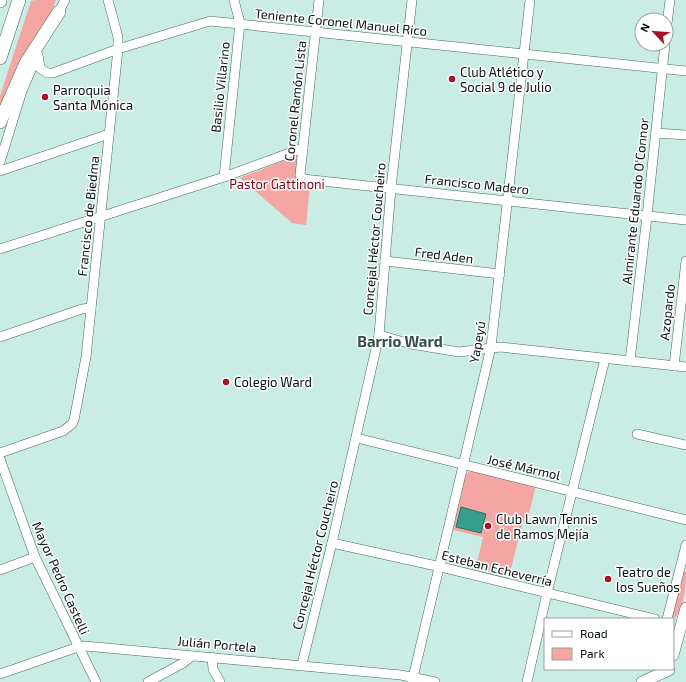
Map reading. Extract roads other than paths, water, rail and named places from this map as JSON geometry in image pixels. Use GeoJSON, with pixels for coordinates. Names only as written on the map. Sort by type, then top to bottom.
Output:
{"type":"FeatureCollection","features":[{"type":"Feature","properties":{"kind":"highway"},"geometry":{"type":"LineString","coordinates":[[0,58],[18,4]]}},
{"type":"Feature","properties":{"kind":"highway"},"geometry":{"type":"LineString","coordinates":[[0,122],[26,63],[59,12]]}},
{"type":"Feature","properties":{"kind":"main road"},"geometry":{"type":"LineString","coordinates":[[674,651],[686,608]]}},
{"type":"Feature","properties":{"kind":"main road"},"geometry":{"type":"LineString","coordinates":[[642,682],[669,670]]}},
{"type":"Feature","properties":{"kind":"main road"},"geometry":{"type":"LineString","coordinates":[[666,682],[669,670]]}},
{"type":"Feature","properties":{"kind":"street"},"geometry":{"type":"LineString","coordinates":[[0,162],[22,91],[65,0]]}},
{"type":"Feature","properties":{"kind":"street","name":"Francisco de Biedma"},"geometry":{"type":"LineString","coordinates":[[0,453],[63,431],[72,424],[74,420],[86,357],[118,49],[118,37],[108,0]]}},
{"type":"Feature","properties":{"kind":"street","name":"Basilio Villarino"},"geometry":{"type":"LineString","coordinates":[[224,176],[240,23],[234,0]]}},
{"type":"Feature","properties":{"kind":"street","name":"Coronel Ramón Lista"},"geometry":{"type":"LineString","coordinates":[[303,179],[300,175],[319,0]]}},
{"type":"Feature","properties":{"kind":"street","name":"Concejal Héctor Coucheiro"},"geometry":{"type":"LineString","coordinates":[[302,664],[357,438],[379,335],[390,188],[412,0]]}},
{"type":"Feature","properties":{"kind":"street","name":"Yapeyú"},"geometry":{"type":"LineString","coordinates":[[413,680],[491,348],[530,0]]}},
{"type":"Feature","properties":{"kind":"street"},"geometry":{"type":"LineString","coordinates":[[668,12],[670,0]]}},
{"type":"Feature","properties":{"kind":"street","name":"Teniente Coronel Manuel Rico"},"geometry":{"type":"LineString","coordinates":[[38,55],[40,67],[45,72],[50,73],[204,21],[240,23],[686,72]]}},
{"type":"Feature","properties":{"kind":"street","name":"Almirante Eduardo O'Connor"},"geometry":{"type":"LineString","coordinates":[[630,361],[664,52]]}},
{"type":"Feature","properties":{"kind":"street"},"geometry":{"type":"LineString","coordinates":[[656,132],[686,135]]}},
{"type":"Feature","properties":{"kind":"street"},"geometry":{"type":"LineString","coordinates":[[0,171],[109,134]]}},
{"type":"Feature","properties":{"kind":"street"},"geometry":{"type":"LineString","coordinates":[[0,249],[224,176],[303,148]]}},
{"type":"Feature","properties":{"kind":"street","name":"Francisco Madero"},"geometry":{"type":"LineString","coordinates":[[303,179],[686,220]]}},
{"type":"Feature","properties":{"kind":"street","name":"Fred Aden"},"geometry":{"type":"LineString","coordinates":[[385,261],[500,274]]}},
{"type":"Feature","properties":{"kind":"street","name":"Azopardo"},"geometry":{"type":"LineString","coordinates":[[674,366],[686,261]]}},
{"type":"Feature","properties":{"kind":"street"},"geometry":{"type":"LineString","coordinates":[[0,337],[82,309],[91,308]]}},
{"type":"Feature","properties":{"kind":"street"},"geometry":{"type":"LineString","coordinates":[[379,335],[411,344],[459,352],[491,348],[686,367]]}},
{"type":"Feature","properties":{"kind":"street"},"geometry":{"type":"LineString","coordinates":[[527,682],[547,593],[605,359]]}},
{"type":"Feature","properties":{"kind":"street"},"geometry":{"type":"LineString","coordinates":[[637,434],[686,445]]}},
{"type":"Feature","properties":{"kind":"street","name":"José Mármol"},"geometry":{"type":"LineString","coordinates":[[357,438],[464,466],[573,491],[686,520]]}},
{"type":"Feature","properties":{"kind":"street","name":"Mayor Pedro Castelli"},"geometry":{"type":"LineString","coordinates":[[0,459],[1,469],[35,557],[96,682]]}},
{"type":"Feature","properties":{"kind":"street","name":"Esteban Echeverría"},"geometry":{"type":"LineString","coordinates":[[332,544],[440,567],[651,618]]}},
{"type":"Feature","properties":{"kind":"street"},"geometry":{"type":"LineString","coordinates":[[667,618],[686,545]]}},
{"type":"Feature","properties":{"kind":"street"},"geometry":{"type":"LineString","coordinates":[[0,570],[35,557]]}},
{"type":"Feature","properties":{"kind":"street","name":"Julián Portela"},"geometry":{"type":"LineString","coordinates":[[0,674],[78,647],[302,664],[400,674],[413,680],[435,682]]}},
{"type":"Feature","properties":{"kind":"street"},"geometry":{"type":"LineString","coordinates":[[148,682],[183,663],[192,656]]}},
{"type":"Feature","properties":{"kind":"street"},"geometry":{"type":"LineString","coordinates":[[212,657],[213,669],[220,682]]}},
{"type":"Feature","properties":{"kind":"street"},"geometry":{"type":"LineString","coordinates":[[391,682],[400,674]]}},
{"type":"Feature","properties":{"kind":"place","name":"Club Atlético y Social 9 de Julio"},"geometry":{"type":"Point","coordinates":[452,79]}},
{"type":"Feature","properties":{"kind":"place","name":"Parroquia Santa Mónica"},"geometry":{"type":"Point","coordinates":[45,97]}},
{"type":"Feature","properties":{"kind":"place","name":"Colegio Ward"},"geometry":{"type":"Point","coordinates":[226,382]}},
{"type":"Feature","properties":{"kind":"place","name":"Club Lawn Tennis de Ramos Mejía"},"geometry":{"type":"Point","coordinates":[488,526]}},
{"type":"Feature","properties":{"kind":"place","name":"Teatro de los Sueños"},"geometry":{"type":"Point","coordinates":[608,579]}},
{"type":"Feature","properties":{"kind":"district","name":"Barrio Ward"},"geometry":{"type":"Point","coordinates":[400,342]}},
{"type":"Feature","properties":{"kind":"park label","name":"Pastor Gattinoni"},"geometry":{"type":"Point","coordinates":[277,184]}}]}
